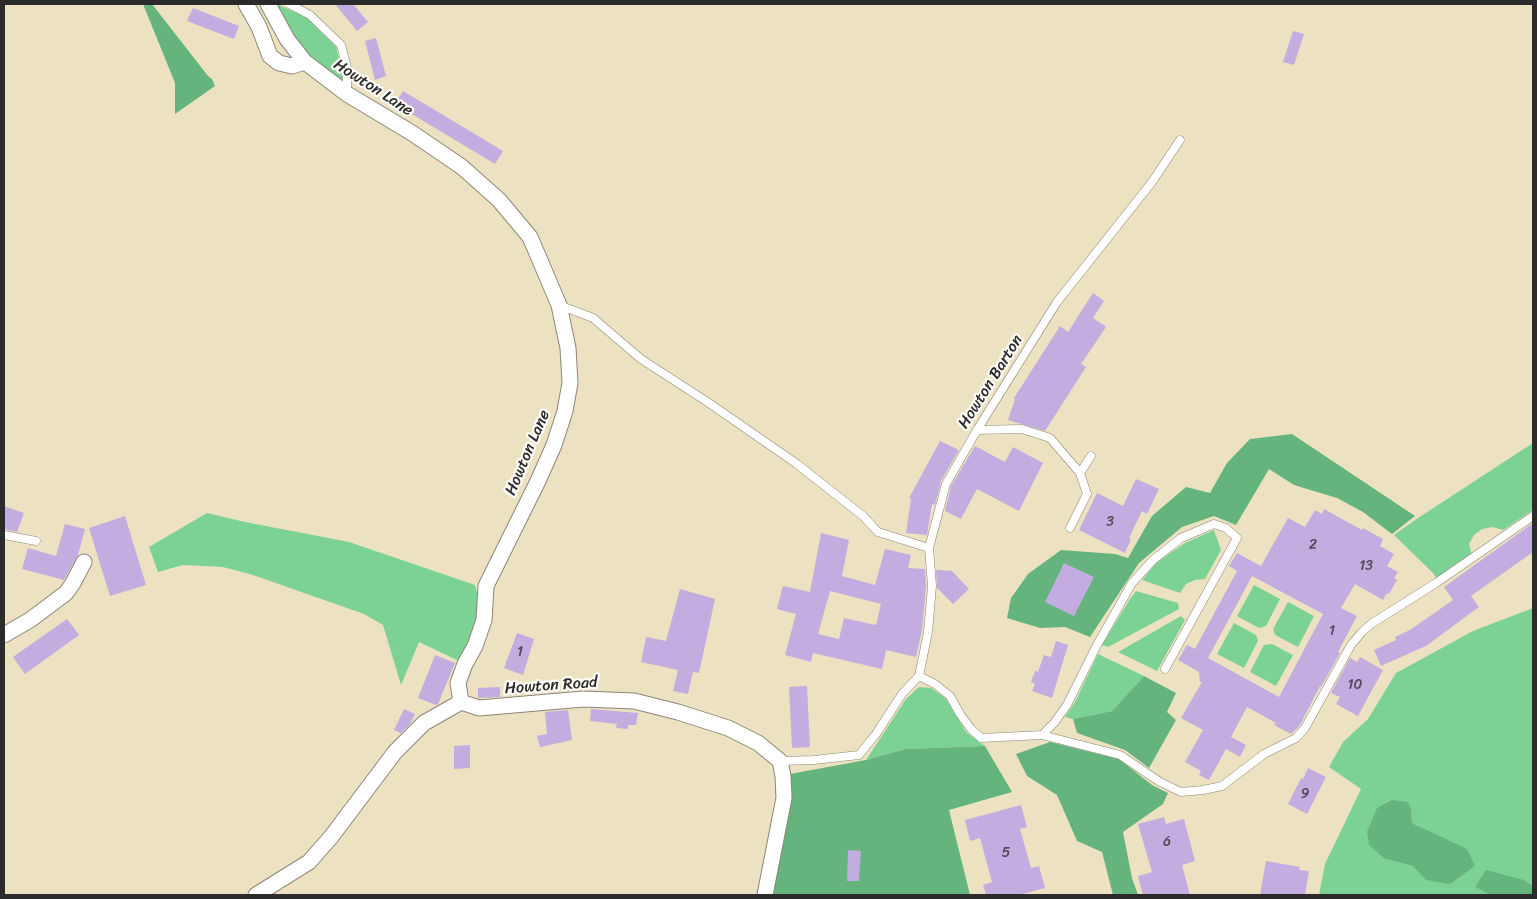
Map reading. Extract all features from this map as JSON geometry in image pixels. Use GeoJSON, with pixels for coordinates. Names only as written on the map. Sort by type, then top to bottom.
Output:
{"type":"FeatureCollection","features":[{"type":"Feature","properties":{"kind":"street"},"geometry":{"type":"LineString","coordinates":[[246,4],[259,27],[270,56],[279,63],[292,66],[305,62]]}},
{"type":"Feature","properties":{"kind":"street","name":"Howton Lane"},"geometry":{"type":"LineString","coordinates":[[268,4],[287,39],[305,62],[347,94],[412,133],[462,168],[499,200],[530,237],[559,305],[568,348],[570,383],[565,411],[554,445],[538,481],[486,586],[484,620],[475,646],[458,682],[461,702]]}},
{"type":"Feature","properties":{"kind":"street"},"geometry":{"type":"LineString","coordinates":[[4,635],[30,620],[66,593],[84,562]]}},
{"type":"Feature","properties":{"kind":"street","name":"Howton Road"},"geometry":{"type":"LineString","coordinates":[[461,702],[479,708],[583,699],[634,701],[678,712],[728,728],[758,743],[780,761]]}},
{"type":"Feature","properties":{"kind":"street"},"geometry":{"type":"LineString","coordinates":[[256,895],[308,862],[331,837],[395,752],[424,723],[461,702]]}},
{"type":"Feature","properties":{"kind":"street"},"geometry":{"type":"LineString","coordinates":[[765,895],[784,798],[780,761]]}},
{"type":"Feature","properties":{"kind":"lane"},"geometry":{"type":"LineString","coordinates":[[288,4],[310,15],[341,45],[347,68],[347,94]]}},
{"type":"Feature","properties":{"kind":"lane","name":"Howton Barton"},"geometry":{"type":"LineString","coordinates":[[919,676],[928,632],[932,586],[929,548],[946,484],[977,430],[1057,302],[1152,182],[1180,140]]}},
{"type":"Feature","properties":{"kind":"lane"},"geometry":{"type":"LineString","coordinates":[[559,305],[592,318],[641,359],[797,464],[863,516],[878,532],[929,548]]}},
{"type":"Feature","properties":{"kind":"lane"},"geometry":{"type":"LineString","coordinates":[[977,430],[1022,429],[1050,438],[1080,473],[1086,494],[1070,528]]}},
{"type":"Feature","properties":{"kind":"lane"},"geometry":{"type":"LineString","coordinates":[[1080,473],[1091,456]]}},
{"type":"Feature","properties":{"kind":"lane"},"geometry":{"type":"LineString","coordinates":[[780,761],[814,760],[859,754],[876,734],[902,694],[919,676],[935,684],[950,696],[971,729],[981,738],[1042,735],[1120,755],[1160,782],[1181,792],[1222,786],[1264,754],[1296,738],[1305,728],[1351,645],[1371,624],[1436,583],[1533,516]]}},
{"type":"Feature","properties":{"kind":"lane"},"geometry":{"type":"LineString","coordinates":[[1042,735],[1068,705],[1096,647],[1132,583],[1153,560],[1181,538],[1214,524],[1226,528],[1237,538],[1165,669]]}},
{"type":"Feature","properties":{"kind":"lane"},"geometry":{"type":"LineString","coordinates":[[4,535],[36,541]]}},
{"type":"Feature","properties":{"kind":"green space"},"geometry":{"type":"Polygon","coordinates":[[[143,4],[152,4],[212,79],[215,86],[175,114],[175,83],[143,4]]]}},
{"type":"Feature","properties":{"kind":"green space"},"geometry":{"type":"Polygon","coordinates":[[[279,5],[307,18],[336,47],[343,78],[339,81],[312,61],[291,36],[276,9],[279,5]]]}},
{"type":"Feature","properties":{"kind":"green space"},"geometry":{"type":"Polygon","coordinates":[[[1292,434],[1415,516],[1392,534],[1363,512],[1337,498],[1294,485],[1269,469],[1236,525],[1214,516],[1182,527],[1139,563],[1090,637],[1065,627],[1040,628],[1007,618],[1011,598],[1028,574],[1061,550],[1115,554],[1128,558],[1152,516],[1186,487],[1210,493],[1227,463],[1250,439],[1292,434]]]}},
{"type":"Feature","properties":{"kind":"green space"},"geometry":{"type":"Polygon","coordinates":[[[1533,443],[1533,510],[1503,530],[1493,527],[1482,529],[1474,535],[1469,544],[1472,555],[1437,579],[1394,535],[1418,518],[1533,443]]]}},
{"type":"Feature","properties":{"kind":"green space"},"geometry":{"type":"Polygon","coordinates":[[[207,513],[349,542],[475,585],[479,599],[473,639],[459,661],[419,642],[401,685],[383,625],[364,614],[253,575],[223,567],[183,565],[158,572],[149,547],[207,513]]]}},
{"type":"Feature","properties":{"kind":"green space"},"geometry":{"type":"Polygon","coordinates":[[[1214,530],[1221,550],[1205,579],[1195,580],[1186,584],[1180,593],[1142,580],[1157,562],[1185,543],[1214,530]]]}},
{"type":"Feature","properties":{"kind":"green space"},"geometry":{"type":"Polygon","coordinates":[[[1254,585],[1280,599],[1266,626],[1259,628],[1237,616],[1254,585]]]}},
{"type":"Feature","properties":{"kind":"green space"},"geometry":{"type":"Polygon","coordinates":[[[1136,591],[1178,603],[1179,609],[1108,647],[1102,645],[1130,599],[1136,591]]]}},
{"type":"Feature","properties":{"kind":"green space"},"geometry":{"type":"Polygon","coordinates":[[[1288,602],[1314,616],[1298,647],[1275,635],[1273,629],[1288,602]]]}},
{"type":"Feature","properties":{"kind":"green space"},"geometry":{"type":"Polygon","coordinates":[[[1533,608],[1533,886],[1524,880],[1475,887],[1490,895],[1319,895],[1325,864],[1361,789],[1329,767],[1343,742],[1368,719],[1396,673],[1473,631],[1533,608]],[[1390,800],[1377,809],[1367,831],[1385,859],[1413,866],[1462,874],[1475,866],[1421,827],[1412,823],[1411,809],[1390,800]]]}},
{"type":"Feature","properties":{"kind":"green space"},"geometry":{"type":"Polygon","coordinates":[[[1181,616],[1185,620],[1157,671],[1118,652],[1181,616]]]}},
{"type":"Feature","properties":{"kind":"green space"},"geometry":{"type":"Polygon","coordinates":[[[1234,623],[1256,635],[1258,641],[1244,668],[1217,654],[1234,623]]]}},
{"type":"Feature","properties":{"kind":"green space"},"geometry":{"type":"Polygon","coordinates":[[[1272,644],[1293,655],[1276,686],[1250,672],[1264,645],[1272,644]]]}},
{"type":"Feature","properties":{"kind":"green space"},"geometry":{"type":"Polygon","coordinates":[[[1098,654],[1144,676],[1112,711],[1073,719],[1065,717],[1075,702],[1098,654]]]}},
{"type":"Feature","properties":{"kind":"green space"},"geometry":{"type":"Polygon","coordinates":[[[1144,676],[1176,693],[1167,712],[1176,720],[1149,768],[1125,750],[1077,733],[1073,719],[1112,711],[1144,676]]]}},
{"type":"Feature","properties":{"kind":"green space"},"geometry":{"type":"Polygon","coordinates":[[[919,687],[931,688],[946,699],[966,732],[985,746],[905,749],[866,760],[906,699],[919,687]]]}},
{"type":"Feature","properties":{"kind":"green space"},"geometry":{"type":"Polygon","coordinates":[[[1050,742],[1119,759],[1152,785],[1168,793],[1163,804],[1123,832],[1132,878],[1138,895],[1113,895],[1102,852],[1077,841],[1057,795],[1027,776],[1016,754],[1050,742]]]}},
{"type":"Feature","properties":{"kind":"green space"},"geometry":{"type":"Polygon","coordinates":[[[985,746],[1012,792],[949,810],[970,895],[769,895],[790,774],[866,760],[905,749],[985,746]]]}},
{"type":"Feature","properties":{"kind":"green space"},"geometry":{"type":"Polygon","coordinates":[[[1391,800],[1408,802],[1411,809],[1412,823],[1467,849],[1475,866],[1450,884],[1426,880],[1413,866],[1385,859],[1369,845],[1367,831],[1377,808],[1391,800]]]}},
{"type":"Feature","properties":{"kind":"green space"},"geometry":{"type":"Polygon","coordinates":[[[1486,870],[1524,880],[1533,886],[1533,895],[1490,895],[1475,887],[1486,870]]]}},
{"type":"Feature","properties":{"kind":"building"},"geometry":{"type":"Polygon","coordinates":[[[335,4],[353,4],[368,22],[357,31],[335,4]]]}},
{"type":"Feature","properties":{"kind":"building"},"geometry":{"type":"Polygon","coordinates":[[[193,8],[239,26],[234,39],[187,21],[193,8]]]}},
{"type":"Feature","properties":{"kind":"building"},"geometry":{"type":"Polygon","coordinates":[[[1293,31],[1304,34],[1294,65],[1283,62],[1293,31]]]}},
{"type":"Feature","properties":{"kind":"building"},"geometry":{"type":"Polygon","coordinates":[[[376,38],[386,76],[375,80],[365,41],[376,38]]]}},
{"type":"Feature","properties":{"kind":"building"},"geometry":{"type":"Polygon","coordinates":[[[403,91],[503,151],[495,164],[395,104],[403,91]]]}},
{"type":"Feature","properties":{"kind":"building"},"geometry":{"type":"Polygon","coordinates":[[[1093,293],[1104,301],[1093,318],[1106,327],[1081,364],[1086,367],[1045,431],[1008,420],[1014,398],[1060,326],[1068,332],[1093,293]]]}},
{"type":"Feature","properties":{"kind":"building"},"geometry":{"type":"Polygon","coordinates":[[[940,441],[959,450],[941,481],[935,505],[932,504],[927,535],[906,533],[911,499],[909,498],[940,441]]]}},
{"type":"Feature","properties":{"kind":"building"},"geometry":{"type":"Polygon","coordinates":[[[975,446],[1005,462],[1013,447],[1043,463],[1019,511],[977,489],[961,519],[945,511],[951,486],[975,446]]]}},
{"type":"Feature","properties":{"kind":"building"},"geometry":{"type":"Polygon","coordinates":[[[1136,479],[1159,489],[1147,514],[1142,511],[1129,538],[1131,539],[1125,553],[1079,530],[1097,493],[1123,506],[1136,479]]]}},
{"type":"Feature","properties":{"kind":"building"},"geometry":{"type":"Polygon","coordinates":[[[4,506],[24,513],[17,532],[4,529],[4,506]]]}},
{"type":"Feature","properties":{"kind":"building"},"geometry":{"type":"Polygon","coordinates":[[[1324,509],[1383,539],[1380,546],[1394,554],[1387,566],[1398,572],[1394,578],[1397,580],[1383,600],[1355,584],[1341,608],[1357,616],[1338,652],[1340,653],[1300,725],[1291,734],[1274,725],[1276,723],[1247,707],[1231,737],[1246,745],[1240,757],[1226,749],[1209,780],[1199,775],[1201,771],[1185,762],[1203,730],[1181,718],[1202,682],[1200,682],[1199,672],[1178,660],[1187,645],[1195,649],[1237,571],[1229,566],[1237,553],[1261,566],[1288,518],[1305,527],[1315,510],[1322,514],[1324,509]],[[1252,576],[1208,658],[1279,697],[1323,614],[1252,576]]]}},
{"type":"Feature","properties":{"kind":"building"},"geometry":{"type":"Polygon","coordinates":[[[125,516],[146,585],[110,596],[89,528],[125,516]]]}},
{"type":"Feature","properties":{"kind":"building"},"geometry":{"type":"Polygon","coordinates":[[[1533,523],[1533,552],[1471,596],[1479,607],[1426,646],[1381,666],[1374,650],[1396,640],[1395,637],[1410,630],[1453,600],[1444,587],[1533,523]]]}},
{"type":"Feature","properties":{"kind":"building"},"geometry":{"type":"Polygon","coordinates":[[[65,524],[85,529],[78,555],[64,580],[22,569],[28,548],[56,556],[65,524]]]}},
{"type":"Feature","properties":{"kind":"building"},"geometry":{"type":"Polygon","coordinates":[[[821,533],[849,540],[842,576],[875,585],[885,549],[911,555],[908,568],[925,569],[926,586],[922,630],[916,657],[886,650],[882,669],[813,653],[811,662],[785,655],[796,614],[777,609],[783,586],[810,592],[821,533]],[[830,591],[818,634],[839,639],[844,618],[876,625],[881,604],[830,591]]]}},
{"type":"Feature","properties":{"kind":"building"},"geometry":{"type":"Polygon","coordinates":[[[1064,563],[1094,577],[1074,616],[1045,602],[1064,563]]]}},
{"type":"Feature","properties":{"kind":"building"},"geometry":{"type":"Polygon","coordinates":[[[936,570],[952,571],[969,589],[953,604],[937,588],[936,570]]]}},
{"type":"Feature","properties":{"kind":"building"},"geometry":{"type":"Polygon","coordinates":[[[680,589],[715,599],[699,673],[693,672],[688,694],[673,691],[678,670],[641,662],[646,637],[666,641],[680,589]]]}},
{"type":"Feature","properties":{"kind":"building"},"geometry":{"type":"Polygon","coordinates":[[[67,619],[79,635],[25,674],[13,657],[67,619]]]}},
{"type":"Feature","properties":{"kind":"building"},"geometry":{"type":"Polygon","coordinates":[[[517,633],[534,639],[523,675],[504,668],[517,633]]]}},
{"type":"Feature","properties":{"kind":"building"},"geometry":{"type":"Polygon","coordinates":[[[1056,641],[1068,645],[1052,698],[1032,691],[1035,684],[1031,682],[1035,671],[1038,672],[1044,655],[1051,657],[1056,641]]]}},
{"type":"Feature","properties":{"kind":"building"},"geometry":{"type":"Polygon","coordinates":[[[435,655],[455,663],[436,705],[418,698],[435,655]]]}},
{"type":"Feature","properties":{"kind":"building"},"geometry":{"type":"Polygon","coordinates":[[[1360,657],[1383,670],[1358,716],[1336,704],[1340,697],[1331,693],[1350,658],[1357,662],[1360,657]]]}},
{"type":"Feature","properties":{"kind":"building"},"geometry":{"type":"Polygon","coordinates":[[[807,686],[810,747],[792,748],[789,687],[807,686]]]}},
{"type":"Feature","properties":{"kind":"building"},"geometry":{"type":"Polygon","coordinates":[[[500,687],[500,697],[478,698],[478,688],[500,687]]]}},
{"type":"Feature","properties":{"kind":"building"},"geometry":{"type":"Polygon","coordinates":[[[404,709],[415,714],[410,724],[401,733],[394,730],[404,709]]]}},
{"type":"Feature","properties":{"kind":"building"},"geometry":{"type":"Polygon","coordinates":[[[591,709],[638,713],[636,725],[628,725],[628,729],[616,728],[617,724],[590,721],[591,709]]]}},
{"type":"Feature","properties":{"kind":"building"},"geometry":{"type":"Polygon","coordinates":[[[568,710],[572,740],[540,747],[537,736],[547,734],[545,712],[568,710]]]}},
{"type":"Feature","properties":{"kind":"building"},"geometry":{"type":"Polygon","coordinates":[[[470,745],[470,768],[454,769],[454,746],[470,745]]]}},
{"type":"Feature","properties":{"kind":"building"},"geometry":{"type":"Polygon","coordinates":[[[1308,768],[1326,777],[1307,814],[1288,804],[1308,768]]]}},
{"type":"Feature","properties":{"kind":"building"},"geometry":{"type":"Polygon","coordinates":[[[1021,805],[1027,827],[1020,829],[1031,868],[1039,866],[1045,888],[1019,895],[986,895],[983,885],[992,882],[980,838],[970,841],[965,820],[1021,805]]]}},
{"type":"Feature","properties":{"kind":"building"},"geometry":{"type":"Polygon","coordinates":[[[1164,817],[1166,824],[1184,819],[1195,861],[1182,865],[1190,895],[1143,895],[1138,876],[1152,872],[1138,824],[1164,817]]]}},
{"type":"Feature","properties":{"kind":"building"},"geometry":{"type":"Polygon","coordinates":[[[848,850],[861,851],[859,881],[847,881],[848,850]]]}},
{"type":"Feature","properties":{"kind":"building"},"geometry":{"type":"Polygon","coordinates":[[[1266,861],[1300,867],[1299,870],[1309,871],[1305,895],[1260,895],[1266,861]]]}}]}
